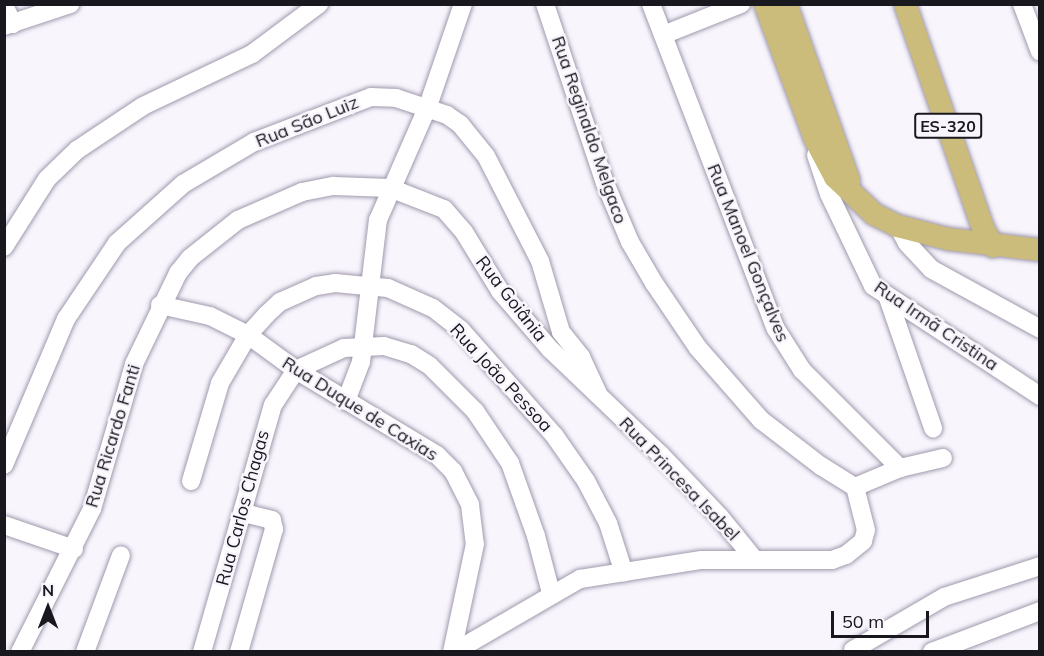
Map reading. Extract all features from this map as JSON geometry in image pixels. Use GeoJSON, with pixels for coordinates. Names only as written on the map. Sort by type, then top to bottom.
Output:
{"type":"FeatureCollection","features":[{"type":"Feature","properties":{"kind":"main road"},"geometry":{"type":"LineString","coordinates":[[765,4],[823,135]]}},
{"type":"Feature","properties":{"kind":"main road"},"geometry":{"type":"LineString","coordinates":[[786,4],[835,177],[874,214],[898,226],[992,245],[1039,250]]}},
{"type":"Feature","properties":{"kind":"main road","name":"ES-320"},"geometry":{"type":"LineString","coordinates":[[904,4],[976,203],[982,228],[992,245]]}},
{"type":"Feature","properties":{"kind":"main road"},"geometry":{"type":"LineString","coordinates":[[976,203],[1000,234],[1039,250]]}},
{"type":"Feature","properties":{"kind":"street"},"geometry":{"type":"LineString","coordinates":[[4,6],[7,29],[70,4]]}},
{"type":"Feature","properties":{"kind":"street"},"geometry":{"type":"LineString","coordinates":[[4,247],[47,179],[77,150],[143,106],[252,54],[319,4]]}},
{"type":"Feature","properties":{"kind":"street"},"geometry":{"type":"LineString","coordinates":[[346,401],[359,372],[368,285],[378,220],[390,188],[428,106],[463,4]]}},
{"type":"Feature","properties":{"kind":"street","name":"Rua Reginaldo Melgaco"},"geometry":{"type":"LineString","coordinates":[[545,4],[605,183],[630,242],[654,284],[698,348],[761,420],[821,466],[855,487]]}},
{"type":"Feature","properties":{"kind":"street","name":"Rua Manoel Gonçalves"},"geometry":{"type":"LineString","coordinates":[[651,4],[776,329],[802,370],[900,468]]}},
{"type":"Feature","properties":{"kind":"street"},"geometry":{"type":"LineString","coordinates":[[663,35],[741,4]]}},
{"type":"Feature","properties":{"kind":"street"},"geometry":{"type":"LineString","coordinates":[[1022,4],[1038,42]]}},
{"type":"Feature","properties":{"kind":"street","name":"Rua São Luiz"},"geometry":{"type":"LineString","coordinates":[[4,465],[66,320],[117,243],[147,212],[183,184],[254,142],[319,115],[383,96],[428,106],[460,124],[500,178],[540,261],[555,318],[587,368],[600,400]]}},
{"type":"Feature","properties":{"kind":"street","name":"Rua Irmã Cristina"},"geometry":{"type":"LineString","coordinates":[[823,135],[819,168],[868,280],[888,298],[1040,396]]}},
{"type":"Feature","properties":{"kind":"street","name":"Rua Ricardo Fanti"},"geometry":{"type":"LineString","coordinates":[[20,651],[74,549],[92,509],[134,364],[160,305],[190,258],[238,220],[269,204],[334,186],[390,188]]}},
{"type":"Feature","properties":{"kind":"street","name":"Rua Goiânia"},"geometry":{"type":"LineString","coordinates":[[390,188],[433,202],[454,218],[500,291],[600,400]]}},
{"type":"Feature","properties":{"kind":"street"},"geometry":{"type":"LineString","coordinates":[[898,226],[907,243],[931,269],[1040,329]]}},
{"type":"Feature","properties":{"kind":"street","name":"Rua João Pessoa"},"geometry":{"type":"LineString","coordinates":[[191,480],[220,383],[248,335],[280,302],[297,293],[335,283],[368,285],[406,294],[433,308],[461,330],[507,379],[554,435],[586,481],[608,524],[624,573]]}},
{"type":"Feature","properties":{"kind":"street"},"geometry":{"type":"LineString","coordinates":[[888,298],[933,428]]}},
{"type":"Feature","properties":{"kind":"street","name":"Rua Duque de Caxias"},"geometry":{"type":"LineString","coordinates":[[160,305],[210,316],[248,335],[296,370],[437,455],[466,493],[474,526],[475,556],[453,651]]}},
{"type":"Feature","properties":{"kind":"street"},"geometry":{"type":"LineString","coordinates":[[296,370],[332,351],[362,346],[398,349],[430,366],[497,440],[525,503],[551,593]]}},
{"type":"Feature","properties":{"kind":"street","name":"Rua Carlos Chagas"},"geometry":{"type":"LineString","coordinates":[[202,651],[244,513],[273,405],[296,370]]}},
{"type":"Feature","properties":{"kind":"street","name":"Rua Princesa Isabel"},"geometry":{"type":"LineString","coordinates":[[600,400],[660,454],[720,517],[755,560]]}},
{"type":"Feature","properties":{"kind":"street"},"geometry":{"type":"LineString","coordinates":[[453,651],[579,579],[702,560],[832,560],[856,549],[866,530],[855,487],[900,468],[943,459]]}},
{"type":"Feature","properties":{"kind":"street"},"geometry":{"type":"LineString","coordinates":[[239,651],[274,529],[272,520],[244,513]]}},
{"type":"Feature","properties":{"kind":"street"},"geometry":{"type":"LineString","coordinates":[[4,525],[74,549]]}},
{"type":"Feature","properties":{"kind":"street"},"geometry":{"type":"LineString","coordinates":[[85,651],[121,555]]}},
{"type":"Feature","properties":{"kind":"street"},"geometry":{"type":"LineString","coordinates":[[853,650],[944,597],[1040,566]]}},
{"type":"Feature","properties":{"kind":"street"},"geometry":{"type":"LineString","coordinates":[[932,651],[1040,611]]}}]}
